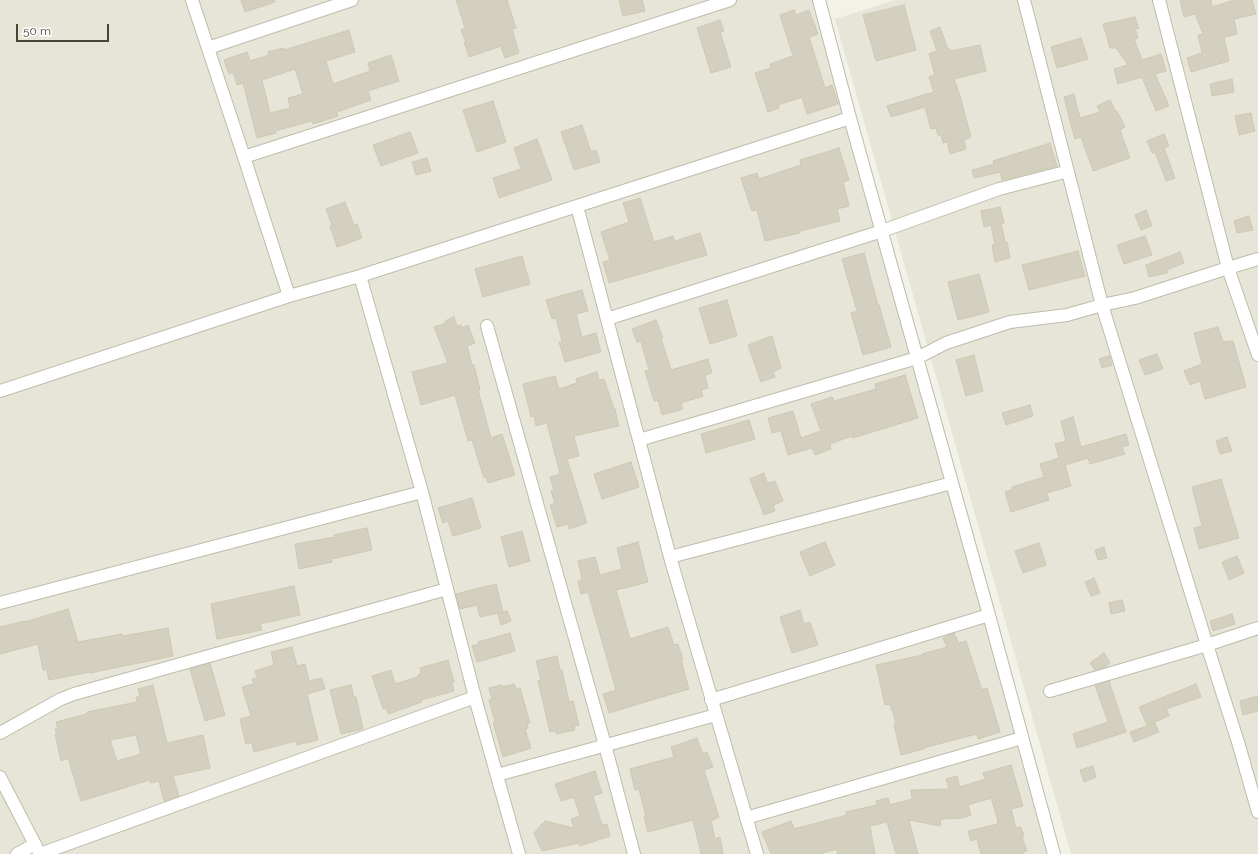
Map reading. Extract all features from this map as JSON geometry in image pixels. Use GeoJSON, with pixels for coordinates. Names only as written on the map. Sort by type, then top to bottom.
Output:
{"type":"FeatureCollection","features":[{"type":"Feature","properties":{"kind":"street"},"geometry":{"type":"LineString","coordinates":[[192,0],[289,296]]}},
{"type":"Feature","properties":{"kind":"street"},"geometry":{"type":"LineString","coordinates":[[208,48],[352,0]]}},
{"type":"Feature","properties":{"kind":"street"},"geometry":{"type":"LineString","coordinates":[[244,157],[730,0]]}},
{"type":"Feature","properties":{"kind":"street"},"geometry":{"type":"LineString","coordinates":[[819,0],[850,118],[1054,854]]}},
{"type":"Feature","properties":{"kind":"street"},"geometry":{"type":"LineString","coordinates":[[1024,0],[1102,305],[1238,742],[1258,812]]}},
{"type":"Feature","properties":{"kind":"street"},"geometry":{"type":"LineString","coordinates":[[1159,0],[1228,268],[1258,356]]}},
{"type":"Feature","properties":{"kind":"street"},"geometry":{"type":"LineString","coordinates":[[0,391],[289,296],[360,276],[850,118]]}},
{"type":"Feature","properties":{"kind":"street"},"geometry":{"type":"LineString","coordinates":[[607,319],[882,231],[999,189],[1066,172],[1068,174]]}},
{"type":"Feature","properties":{"kind":"street"},"geometry":{"type":"LineString","coordinates":[[577,206],[670,557],[756,854]]}},
{"type":"Feature","properties":{"kind":"street"},"geometry":{"type":"LineString","coordinates":[[639,440],[917,358],[946,343],[1010,322],[1067,315],[1134,298],[1258,260]]}},
{"type":"Feature","properties":{"kind":"street"},"geometry":{"type":"LineString","coordinates":[[360,276],[422,492],[476,701],[519,854]]}},
{"type":"Feature","properties":{"kind":"street"},"geometry":{"type":"LineString","coordinates":[[487,326],[634,854]]}},
{"type":"Feature","properties":{"kind":"street"},"geometry":{"type":"LineString","coordinates":[[670,557],[952,483]]}},
{"type":"Feature","properties":{"kind":"street"},"geometry":{"type":"LineString","coordinates":[[0,603],[422,492]]}},
{"type":"Feature","properties":{"kind":"street"},"geometry":{"type":"LineString","coordinates":[[0,733],[61,698],[447,589]]}},
{"type":"Feature","properties":{"kind":"street"},"geometry":{"type":"LineString","coordinates":[[711,700],[989,615]]}},
{"type":"Feature","properties":{"kind":"street"},"geometry":{"type":"LineString","coordinates":[[1050,691],[1207,645],[1258,628]]}},
{"type":"Feature","properties":{"kind":"street"},"geometry":{"type":"LineString","coordinates":[[17,854],[38,851],[476,701]]}},
{"type":"Feature","properties":{"kind":"street"},"geometry":{"type":"LineString","coordinates":[[497,775],[716,715]]}},
{"type":"Feature","properties":{"kind":"street"},"geometry":{"type":"LineString","coordinates":[[746,818],[1022,738]]}},
{"type":"Feature","properties":{"kind":"street"},"geometry":{"type":"LineString","coordinates":[[0,777],[38,851]]}},
{"type":"Feature","properties":{"kind":"shaded area"},"geometry":{"type":"Polygon","coordinates":[[[0,0],[813,0],[1052,854],[0,854],[0,0]]]}},
{"type":"Feature","properties":{"kind":"shaded area"},"geometry":{"type":"Polygon","coordinates":[[[895,0],[1258,0],[1258,854],[1071,854],[835,19],[895,0]]]}},
{"type":"Feature","properties":{"kind":"building"},"geometry":{"type":"Polygon","coordinates":[[[241,0],[274,0],[275,2],[245,12],[241,0]]]}},
{"type":"Feature","properties":{"kind":"building"},"geometry":{"type":"Polygon","coordinates":[[[456,0],[507,0],[516,28],[512,29],[519,53],[505,58],[501,46],[469,57],[464,42],[466,42],[461,30],[465,28],[456,0]]]}},
{"type":"Feature","properties":{"kind":"building"},"geometry":{"type":"Polygon","coordinates":[[[619,0],[642,0],[645,11],[623,16],[619,0]]]}},
{"type":"Feature","properties":{"kind":"building"},"geometry":{"type":"Polygon","coordinates":[[[1180,0],[1211,0],[1212,7],[1234,0],[1252,0],[1256,14],[1234,19],[1237,34],[1224,37],[1229,61],[1191,72],[1187,58],[1202,53],[1198,35],[1203,34],[1195,14],[1184,17],[1180,0]]]}},
{"type":"Feature","properties":{"kind":"building"},"geometry":{"type":"Polygon","coordinates":[[[904,5],[916,50],[876,61],[863,15],[904,5]]]}},
{"type":"Feature","properties":{"kind":"building"},"geometry":{"type":"Polygon","coordinates":[[[794,10],[796,15],[809,10],[818,34],[809,37],[825,88],[832,85],[838,104],[807,114],[802,97],[778,105],[779,108],[768,112],[755,73],[771,68],[770,64],[793,56],[780,15],[794,10]]]}},
{"type":"Feature","properties":{"kind":"building"},"geometry":{"type":"Polygon","coordinates":[[[1135,17],[1139,29],[1135,28],[1138,38],[1134,39],[1142,60],[1161,54],[1166,71],[1155,74],[1169,106],[1156,111],[1142,77],[1118,84],[1114,69],[1128,65],[1116,48],[1110,48],[1103,24],[1135,17]]]}},
{"type":"Feature","properties":{"kind":"building"},"geometry":{"type":"Polygon","coordinates":[[[720,20],[724,31],[720,32],[731,67],[711,73],[697,28],[720,20]]]}},
{"type":"Feature","properties":{"kind":"building"},"geometry":{"type":"Polygon","coordinates":[[[940,27],[950,51],[980,45],[986,71],[954,79],[971,137],[964,140],[966,149],[950,154],[947,142],[943,143],[941,135],[938,135],[936,128],[931,129],[925,107],[891,117],[887,106],[934,92],[929,77],[935,75],[929,54],[937,51],[930,31],[940,27]]]}},
{"type":"Feature","properties":{"kind":"building"},"geometry":{"type":"Polygon","coordinates":[[[349,30],[355,52],[326,61],[333,84],[370,71],[368,63],[391,55],[399,81],[368,91],[371,100],[337,112],[338,116],[313,124],[312,121],[275,131],[276,133],[257,138],[243,83],[237,85],[233,72],[229,74],[224,60],[247,52],[250,61],[269,55],[268,52],[283,48],[284,50],[349,30]],[[295,69],[262,80],[270,113],[290,108],[288,98],[303,94],[295,69]]]}},
{"type":"Feature","properties":{"kind":"building"},"geometry":{"type":"Polygon","coordinates":[[[1081,38],[1088,59],[1057,68],[1051,47],[1081,38]]]}},
{"type":"Feature","properties":{"kind":"building"},"geometry":{"type":"Polygon","coordinates":[[[1232,79],[1234,92],[1212,96],[1210,84],[1232,79]]]}},
{"type":"Feature","properties":{"kind":"building"},"geometry":{"type":"Polygon","coordinates":[[[1074,94],[1080,118],[1100,112],[1097,106],[1110,100],[1125,127],[1120,130],[1130,158],[1093,171],[1081,137],[1075,139],[1064,97],[1074,94]]]}},
{"type":"Feature","properties":{"kind":"building"},"geometry":{"type":"Polygon","coordinates":[[[493,101],[506,142],[477,152],[463,110],[493,101]]]}},
{"type":"Feature","properties":{"kind":"building"},"geometry":{"type":"Polygon","coordinates":[[[1251,113],[1255,131],[1239,135],[1235,116],[1251,113]]]}},
{"type":"Feature","properties":{"kind":"building"},"geometry":{"type":"Polygon","coordinates":[[[582,125],[591,152],[596,150],[600,162],[574,170],[561,132],[582,125]]]}},
{"type":"Feature","properties":{"kind":"building"},"geometry":{"type":"Polygon","coordinates":[[[410,132],[418,153],[381,166],[373,145],[410,132]]]}},
{"type":"Feature","properties":{"kind":"building"},"geometry":{"type":"Polygon","coordinates":[[[1164,134],[1169,146],[1164,148],[1175,178],[1166,181],[1155,152],[1152,153],[1147,141],[1164,134]]]}},
{"type":"Feature","properties":{"kind":"building"},"geometry":{"type":"Polygon","coordinates":[[[537,139],[552,180],[499,198],[493,178],[521,169],[514,148],[537,139]]]}},
{"type":"Feature","properties":{"kind":"building"},"geometry":{"type":"Polygon","coordinates":[[[1050,143],[1057,166],[1002,180],[1000,172],[974,178],[972,170],[994,164],[993,161],[1050,143]]]}},
{"type":"Feature","properties":{"kind":"building"},"geometry":{"type":"Polygon","coordinates":[[[839,148],[849,180],[843,182],[849,206],[837,209],[840,221],[800,231],[800,233],[765,241],[757,210],[752,211],[741,178],[757,173],[759,179],[801,165],[800,160],[839,148]]]}},
{"type":"Feature","properties":{"kind":"building"},"geometry":{"type":"Polygon","coordinates":[[[427,158],[431,171],[416,175],[412,162],[427,158]]]}},
{"type":"Feature","properties":{"kind":"building"},"geometry":{"type":"Polygon","coordinates":[[[640,198],[654,242],[673,236],[675,241],[700,233],[707,255],[609,283],[603,262],[610,260],[601,232],[629,222],[623,203],[640,198]]]}},
{"type":"Feature","properties":{"kind":"building"},"geometry":{"type":"Polygon","coordinates":[[[345,202],[354,225],[357,224],[362,238],[337,247],[330,226],[332,225],[326,209],[345,202]]]}},
{"type":"Feature","properties":{"kind":"building"},"geometry":{"type":"Polygon","coordinates":[[[1000,207],[1004,223],[1001,223],[1010,258],[995,262],[992,245],[995,245],[991,225],[984,227],[981,211],[1000,207]]]}},
{"type":"Feature","properties":{"kind":"building"},"geometry":{"type":"Polygon","coordinates":[[[1146,210],[1152,226],[1141,230],[1135,215],[1146,210]]]}},
{"type":"Feature","properties":{"kind":"building"},"geometry":{"type":"Polygon","coordinates":[[[1249,216],[1253,230],[1237,233],[1234,221],[1249,216]]]}},
{"type":"Feature","properties":{"kind":"building"},"geometry":{"type":"Polygon","coordinates":[[[1145,236],[1152,255],[1124,264],[1117,245],[1145,236]]]}},
{"type":"Feature","properties":{"kind":"building"},"geometry":{"type":"Polygon","coordinates":[[[1078,251],[1085,276],[1029,290],[1022,265],[1078,251]]]}},
{"type":"Feature","properties":{"kind":"building"},"geometry":{"type":"Polygon","coordinates":[[[1180,252],[1184,263],[1167,270],[1167,273],[1149,277],[1146,265],[1180,252]]]}},
{"type":"Feature","properties":{"kind":"building"},"geometry":{"type":"Polygon","coordinates":[[[864,253],[891,347],[863,355],[851,313],[857,311],[842,259],[864,253]]]}},
{"type":"Feature","properties":{"kind":"building"},"geometry":{"type":"Polygon","coordinates":[[[522,256],[530,284],[483,297],[475,269],[522,256]]]}},
{"type":"Feature","properties":{"kind":"building"},"geometry":{"type":"Polygon","coordinates":[[[979,274],[989,312],[958,320],[948,282],[979,274]]]}},
{"type":"Feature","properties":{"kind":"building"},"geometry":{"type":"Polygon","coordinates":[[[582,290],[588,311],[576,314],[582,337],[596,333],[601,352],[565,362],[559,342],[562,341],[556,318],[552,319],[546,300],[582,290]]]}},
{"type":"Feature","properties":{"kind":"building"},"geometry":{"type":"Polygon","coordinates":[[[727,300],[737,336],[710,344],[699,308],[727,300]]]}},
{"type":"Feature","properties":{"kind":"building"},"geometry":{"type":"Polygon","coordinates":[[[454,317],[457,326],[461,325],[462,328],[468,325],[475,343],[467,346],[472,365],[474,365],[480,390],[478,390],[491,438],[502,434],[515,475],[488,483],[486,477],[484,478],[472,440],[468,441],[455,395],[421,405],[412,372],[448,363],[434,327],[446,323],[445,321],[454,317]]]}},
{"type":"Feature","properties":{"kind":"building"},"geometry":{"type":"Polygon","coordinates":[[[656,320],[663,338],[661,338],[671,370],[708,359],[712,373],[705,375],[708,388],[701,390],[703,396],[681,403],[683,409],[662,415],[658,400],[654,401],[645,371],[649,370],[641,341],[637,342],[632,329],[656,320]]]}},
{"type":"Feature","properties":{"kind":"building"},"geometry":{"type":"Polygon","coordinates":[[[1218,327],[1223,342],[1233,341],[1246,387],[1205,399],[1200,381],[1190,385],[1184,371],[1202,364],[1194,333],[1218,327]]]}},
{"type":"Feature","properties":{"kind":"building"},"geometry":{"type":"Polygon","coordinates":[[[772,336],[781,368],[773,372],[775,377],[761,382],[748,345],[772,336]]]}},
{"type":"Feature","properties":{"kind":"building"},"geometry":{"type":"Polygon","coordinates":[[[1157,354],[1163,369],[1145,375],[1139,360],[1157,354]]]}},
{"type":"Feature","properties":{"kind":"building"},"geometry":{"type":"Polygon","coordinates":[[[974,355],[983,391],[966,396],[956,360],[974,355]]]}},
{"type":"Feature","properties":{"kind":"building"},"geometry":{"type":"Polygon","coordinates":[[[1109,356],[1112,365],[1102,368],[1099,359],[1109,356]]]}},
{"type":"Feature","properties":{"kind":"building"},"geometry":{"type":"Polygon","coordinates":[[[597,372],[599,380],[604,379],[615,409],[619,426],[574,436],[579,456],[567,459],[587,523],[569,529],[568,524],[557,527],[550,505],[555,503],[551,491],[554,490],[550,477],[560,474],[547,423],[536,426],[534,416],[531,417],[523,384],[555,376],[559,389],[577,383],[576,379],[597,372]]]}},
{"type":"Feature","properties":{"kind":"building"},"geometry":{"type":"Polygon","coordinates":[[[905,375],[918,418],[853,438],[852,436],[830,444],[831,449],[815,455],[812,448],[788,455],[781,431],[772,433],[768,418],[793,411],[801,438],[821,431],[811,404],[832,397],[834,401],[876,389],[875,384],[905,375]]]}},
{"type":"Feature","properties":{"kind":"building"},"geometry":{"type":"Polygon","coordinates":[[[1030,405],[1033,416],[1006,425],[1002,413],[1030,405]]]}},
{"type":"Feature","properties":{"kind":"building"},"geometry":{"type":"Polygon","coordinates":[[[1073,417],[1081,447],[1126,434],[1129,445],[1122,447],[1125,454],[1090,464],[1088,458],[1065,465],[1071,486],[1047,493],[1049,500],[1011,512],[1005,492],[1013,489],[1012,487],[1044,477],[1040,464],[1059,458],[1055,444],[1066,441],[1061,421],[1073,417]]]}},
{"type":"Feature","properties":{"kind":"building"},"geometry":{"type":"Polygon","coordinates":[[[749,420],[755,439],[706,453],[701,434],[749,420]]]}},
{"type":"Feature","properties":{"kind":"building"},"geometry":{"type":"Polygon","coordinates":[[[1227,437],[1232,451],[1220,454],[1216,441],[1227,437]]]}},
{"type":"Feature","properties":{"kind":"building"},"geometry":{"type":"Polygon","coordinates":[[[631,462],[639,487],[602,499],[594,474],[631,462]]]}},
{"type":"Feature","properties":{"kind":"building"},"geometry":{"type":"Polygon","coordinates":[[[764,473],[767,483],[775,481],[783,501],[773,505],[775,511],[764,515],[750,479],[764,473]]]}},
{"type":"Feature","properties":{"kind":"building"},"geometry":{"type":"Polygon","coordinates":[[[1221,479],[1239,538],[1199,549],[1194,528],[1202,526],[1192,487],[1221,479]]]}},
{"type":"Feature","properties":{"kind":"building"},"geometry":{"type":"Polygon","coordinates":[[[472,498],[481,528],[453,536],[448,521],[443,523],[438,508],[472,498]]]}},
{"type":"Feature","properties":{"kind":"building"},"geometry":{"type":"Polygon","coordinates":[[[367,528],[372,550],[332,559],[332,562],[299,569],[295,544],[335,537],[334,535],[367,528]]]}},
{"type":"Feature","properties":{"kind":"building"},"geometry":{"type":"Polygon","coordinates":[[[522,531],[530,561],[509,567],[501,537],[522,531]]]}},
{"type":"Feature","properties":{"kind":"building"},"geometry":{"type":"Polygon","coordinates":[[[638,542],[648,582],[616,590],[630,639],[668,627],[674,645],[678,644],[689,689],[609,713],[603,694],[616,690],[588,592],[581,594],[578,581],[582,579],[578,561],[595,557],[600,575],[622,569],[617,548],[638,542]]]}},
{"type":"Feature","properties":{"kind":"building"},"geometry":{"type":"Polygon","coordinates":[[[825,542],[835,565],[810,576],[800,552],[825,542]]]}},
{"type":"Feature","properties":{"kind":"building"},"geometry":{"type":"Polygon","coordinates":[[[1039,543],[1046,565],[1023,573],[1015,551],[1039,543]]]}},
{"type":"Feature","properties":{"kind":"building"},"geometry":{"type":"Polygon","coordinates":[[[1104,547],[1107,558],[1098,560],[1095,550],[1104,547]]]}},
{"type":"Feature","properties":{"kind":"building"},"geometry":{"type":"Polygon","coordinates":[[[1237,556],[1244,573],[1229,580],[1222,562],[1237,556]]]}},
{"type":"Feature","properties":{"kind":"building"},"geometry":{"type":"Polygon","coordinates":[[[1094,578],[1100,593],[1091,596],[1085,582],[1094,578]]]}},
{"type":"Feature","properties":{"kind":"building"},"geometry":{"type":"Polygon","coordinates":[[[496,584],[503,612],[480,617],[477,605],[460,609],[456,594],[496,584]]]}},
{"type":"Feature","properties":{"kind":"building"},"geometry":{"type":"Polygon","coordinates":[[[294,586],[300,615],[260,624],[262,630],[217,639],[211,604],[294,586]]]}},
{"type":"Feature","properties":{"kind":"building"},"geometry":{"type":"Polygon","coordinates":[[[1122,600],[1125,611],[1111,614],[1109,603],[1122,600]]]}},
{"type":"Feature","properties":{"kind":"building"},"geometry":{"type":"Polygon","coordinates":[[[68,609],[78,642],[168,628],[173,656],[49,680],[47,670],[43,670],[38,644],[0,654],[0,627],[25,622],[68,609]]]}},
{"type":"Feature","properties":{"kind":"building"},"geometry":{"type":"Polygon","coordinates":[[[800,610],[804,624],[810,622],[818,645],[792,653],[780,617],[800,610]]]}},
{"type":"Feature","properties":{"kind":"building"},"geometry":{"type":"Polygon","coordinates":[[[507,611],[511,621],[501,625],[498,614],[507,611]]]}},
{"type":"Feature","properties":{"kind":"building"},"geometry":{"type":"Polygon","coordinates":[[[1232,614],[1235,624],[1213,631],[1210,621],[1232,614]]]}},
{"type":"Feature","properties":{"kind":"building"},"geometry":{"type":"Polygon","coordinates":[[[510,633],[515,651],[477,662],[472,646],[479,644],[478,642],[510,633]]]}},
{"type":"Feature","properties":{"kind":"building"},"geometry":{"type":"Polygon","coordinates":[[[954,633],[959,643],[966,641],[982,690],[987,688],[1000,732],[978,739],[977,734],[901,755],[894,724],[896,723],[890,704],[885,705],[876,665],[923,655],[922,654],[947,647],[943,638],[954,633]]]}},
{"type":"Feature","properties":{"kind":"building"},"geometry":{"type":"Polygon","coordinates":[[[292,647],[297,666],[305,664],[309,681],[322,678],[325,689],[307,694],[318,740],[297,745],[296,741],[254,752],[252,743],[246,744],[240,719],[251,716],[242,687],[254,684],[252,679],[257,678],[255,671],[274,665],[271,652],[292,647]]]}},
{"type":"Feature","properties":{"kind":"building"},"geometry":{"type":"Polygon","coordinates":[[[1104,653],[1110,663],[1105,667],[1095,670],[1090,663],[1104,653]]]}},
{"type":"Feature","properties":{"kind":"building"},"geometry":{"type":"Polygon","coordinates":[[[557,656],[560,670],[562,670],[569,702],[573,701],[579,725],[574,726],[575,730],[556,734],[556,731],[550,732],[538,681],[541,680],[536,661],[557,656]]]}},
{"type":"Feature","properties":{"kind":"building"},"geometry":{"type":"Polygon","coordinates":[[[448,660],[454,682],[452,683],[454,691],[421,700],[422,702],[388,714],[386,708],[383,709],[372,676],[391,670],[395,684],[418,677],[418,675],[421,674],[420,668],[448,660]]]}},
{"type":"Feature","properties":{"kind":"building"},"geometry":{"type":"Polygon","coordinates":[[[210,663],[225,715],[205,721],[190,669],[210,663]]]}},
{"type":"Feature","properties":{"kind":"building"},"geometry":{"type":"Polygon","coordinates":[[[1109,681],[1126,732],[1077,748],[1073,734],[1108,722],[1095,685],[1109,681]]]}},
{"type":"Feature","properties":{"kind":"building"},"geometry":{"type":"Polygon","coordinates":[[[514,684],[516,689],[520,688],[530,723],[527,723],[528,728],[525,729],[531,748],[503,757],[493,722],[495,722],[489,700],[492,699],[489,688],[514,684]]]}},
{"type":"Feature","properties":{"kind":"building"},"geometry":{"type":"Polygon","coordinates":[[[1196,684],[1201,697],[1166,709],[1169,716],[1147,725],[1139,707],[1196,684]]]}},
{"type":"Feature","properties":{"kind":"building"},"geometry":{"type":"Polygon","coordinates":[[[153,685],[167,743],[203,735],[210,768],[173,776],[179,796],[164,801],[159,781],[151,783],[150,780],[81,801],[68,758],[61,761],[55,734],[57,734],[55,729],[58,729],[56,722],[87,714],[87,712],[137,702],[136,697],[140,697],[138,689],[153,685]],[[136,735],[110,740],[117,761],[141,754],[136,735]]]}},
{"type":"Feature","properties":{"kind":"building"},"geometry":{"type":"Polygon","coordinates":[[[351,685],[354,697],[356,697],[363,729],[341,734],[330,690],[351,685]]]}},
{"type":"Feature","properties":{"kind":"building"},"geometry":{"type":"Polygon","coordinates":[[[1258,696],[1258,711],[1243,715],[1240,701],[1258,696]]]}},
{"type":"Feature","properties":{"kind":"building"},"geometry":{"type":"Polygon","coordinates":[[[1155,723],[1159,732],[1134,742],[1130,732],[1155,723]]]}},
{"type":"Feature","properties":{"kind":"building"},"geometry":{"type":"Polygon","coordinates":[[[697,738],[703,754],[707,752],[713,767],[704,770],[719,817],[711,821],[715,839],[720,837],[723,854],[701,854],[693,820],[648,832],[644,816],[646,816],[639,789],[635,790],[630,769],[674,757],[671,747],[697,738]]]}},
{"type":"Feature","properties":{"kind":"building"},"geometry":{"type":"Polygon","coordinates":[[[1011,765],[1023,806],[1011,809],[1016,828],[1021,827],[1024,836],[1022,837],[1027,851],[1023,852],[1024,854],[981,854],[977,839],[971,841],[968,831],[998,824],[991,798],[968,805],[971,815],[961,818],[941,819],[940,826],[909,820],[918,854],[896,854],[887,822],[870,826],[875,854],[837,854],[837,849],[819,854],[771,854],[762,832],[791,821],[794,829],[847,815],[846,812],[877,805],[876,801],[888,798],[890,805],[912,799],[911,790],[949,789],[946,779],[957,776],[960,787],[985,779],[983,773],[1011,765]]]}},
{"type":"Feature","properties":{"kind":"building"},"geometry":{"type":"Polygon","coordinates":[[[1093,766],[1096,777],[1084,782],[1080,770],[1093,766]]]}},
{"type":"Feature","properties":{"kind":"building"},"geometry":{"type":"Polygon","coordinates":[[[595,771],[602,793],[593,796],[602,825],[607,824],[610,836],[580,846],[579,843],[542,851],[534,833],[545,821],[574,828],[571,819],[580,816],[574,797],[561,801],[555,784],[595,771]]]}}]}
